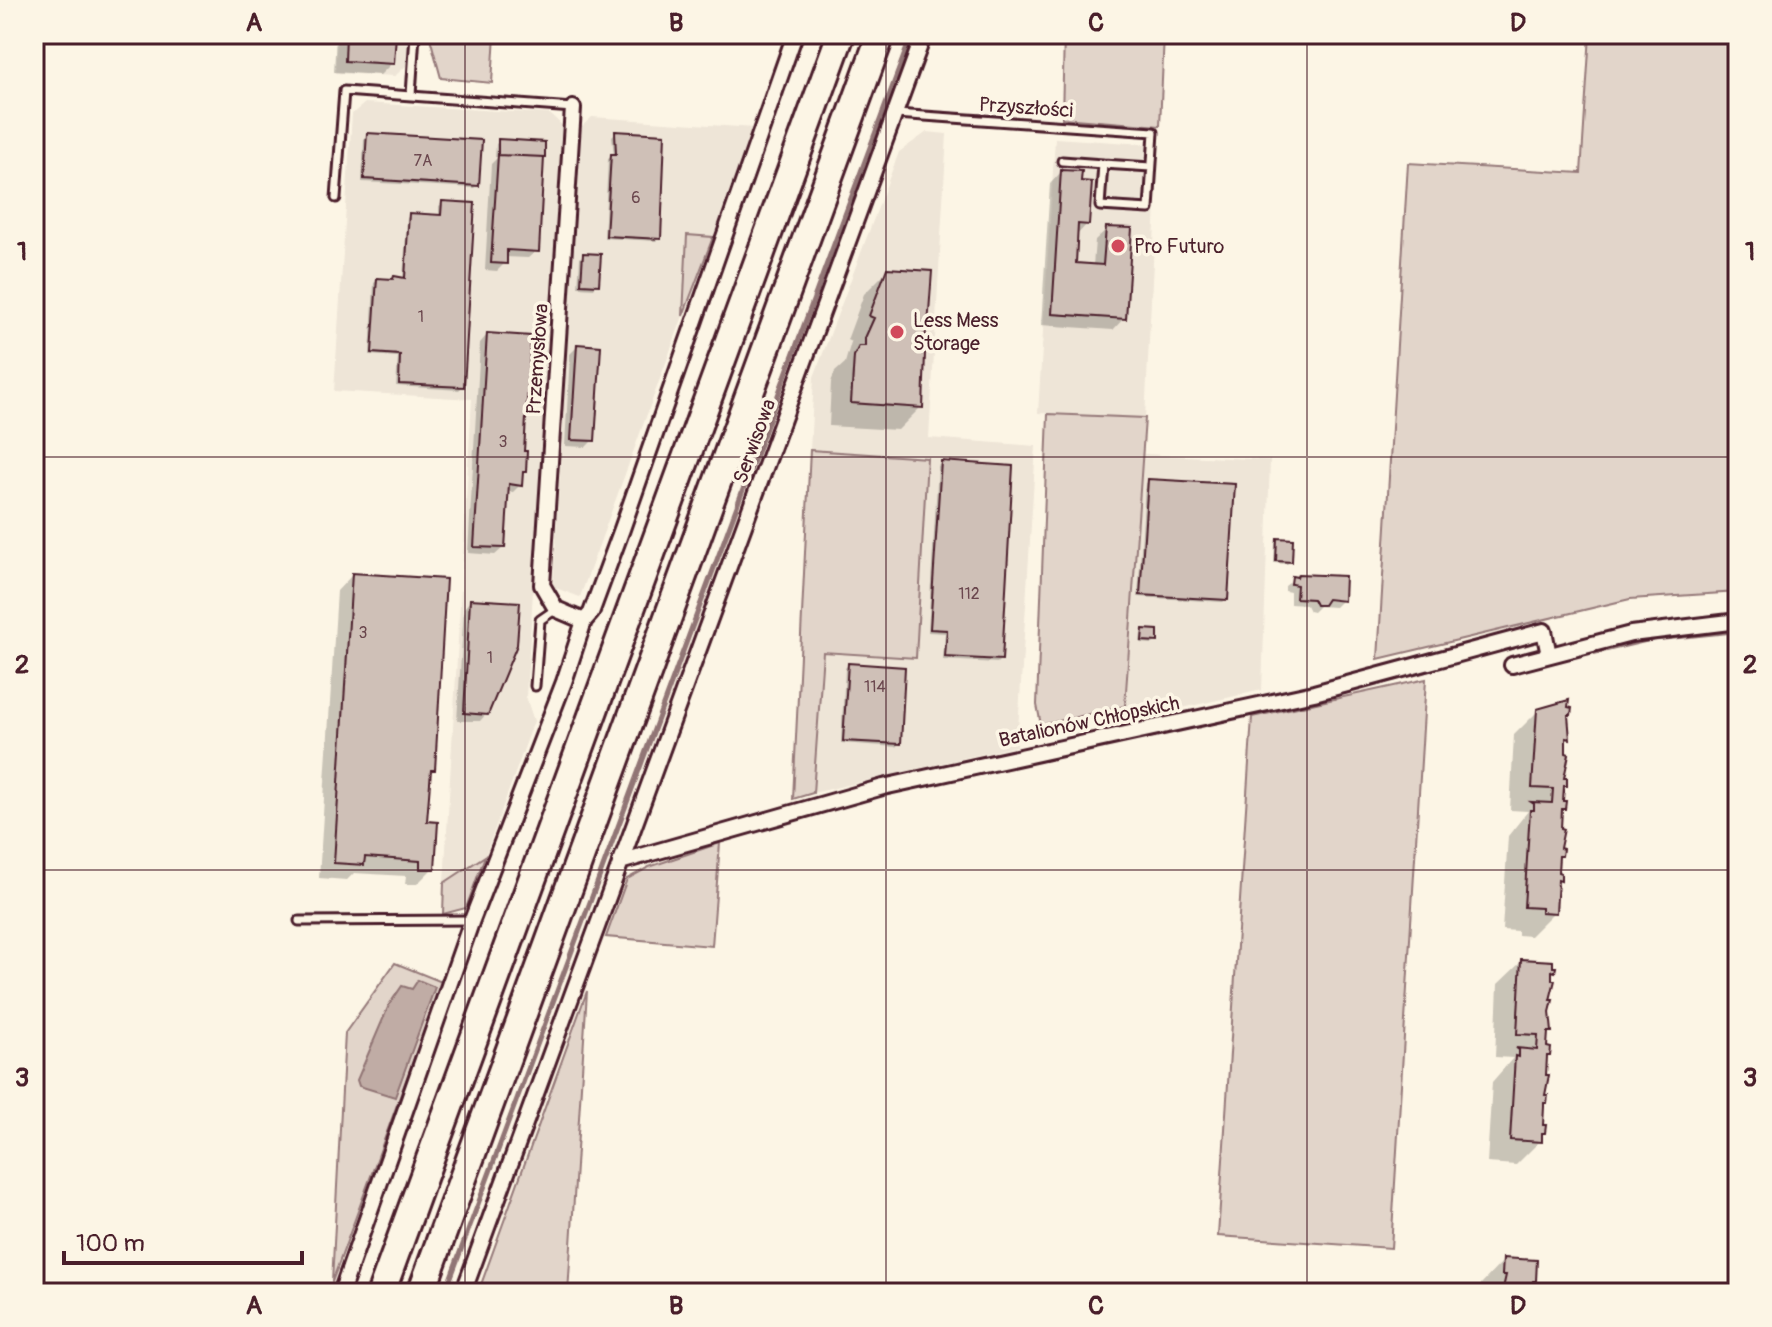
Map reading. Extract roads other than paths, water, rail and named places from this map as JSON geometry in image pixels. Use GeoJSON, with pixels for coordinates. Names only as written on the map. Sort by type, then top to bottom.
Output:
{"type":"FeatureCollection","features":[{"type":"Feature","properties":{"kind":"highway"},"geometry":{"type":"LineString","coordinates":[[381,1293],[841,34]]}},
{"type":"Feature","properties":{"kind":"highway"},"geometry":{"type":"LineString","coordinates":[[421,1293],[881,34]]}},
{"type":"Feature","properties":{"kind":"street"},"geometry":{"type":"LineString","coordinates":[[341,1293],[472,920],[564,682],[584,621],[591,613],[622,529],[795,34]]}},
{"type":"Feature","properties":{"kind":"street","name":"Serwisowa"},"geometry":{"type":"LineString","coordinates":[[463,1293],[924,34]]}},
{"type":"Feature","properties":{"kind":"street","name":"Przemysłowa"},"geometry":{"type":"LineString","coordinates":[[556,609],[542,585],[573,108]]}},
{"type":"Feature","properties":{"kind":"street"},"geometry":{"type":"LineString","coordinates":[[556,609],[584,621]]}},
{"type":"Feature","properties":{"kind":"street"},"geometry":{"type":"LineString","coordinates":[[1512,665],[1649,631],[1738,621]]}},
{"type":"Feature","properties":{"kind":"street","name":"Batalionów Chłopskich"},"geometry":{"type":"LineString","coordinates":[[620,862],[883,787],[1314,693],[1544,631],[1549,655]]}},
{"type":"Feature","properties":{"kind":"lane"},"geometry":{"type":"LineString","coordinates":[[411,95],[415,34]]}},
{"type":"Feature","properties":{"kind":"lane"},"geometry":{"type":"LineString","coordinates":[[336,198],[344,91],[573,108]]}},
{"type":"Feature","properties":{"kind":"lane","name":"Przyszłości"},"geometry":{"type":"LineString","coordinates":[[896,114],[1154,132],[1151,167]]}},
{"type":"Feature","properties":{"kind":"lane"},"geometry":{"type":"LineString","coordinates":[[1062,161],[1151,167],[1149,209],[1100,206],[1103,164]]}},
{"type":"Feature","properties":{"kind":"lane"},"geometry":{"type":"LineString","coordinates":[[535,686],[540,620],[556,609]]}},
{"type":"Feature","properties":{"kind":"lane"},"geometry":{"type":"LineString","coordinates":[[299,921],[472,920]]}},
{"type":"Feature","properties":{"kind":"waterway"},"geometry":{"type":"LineString","coordinates":[[445,1293],[912,34]]}},
{"type":"Feature","properties":{"kind":"place","name":"Pro Futuro"},"geometry":{"type":"Point","coordinates":[1118,246]}},
{"type":"Feature","properties":{"kind":"place","name":"Less Mess Storage"},"geometry":{"type":"Point","coordinates":[897,332]}}]}
